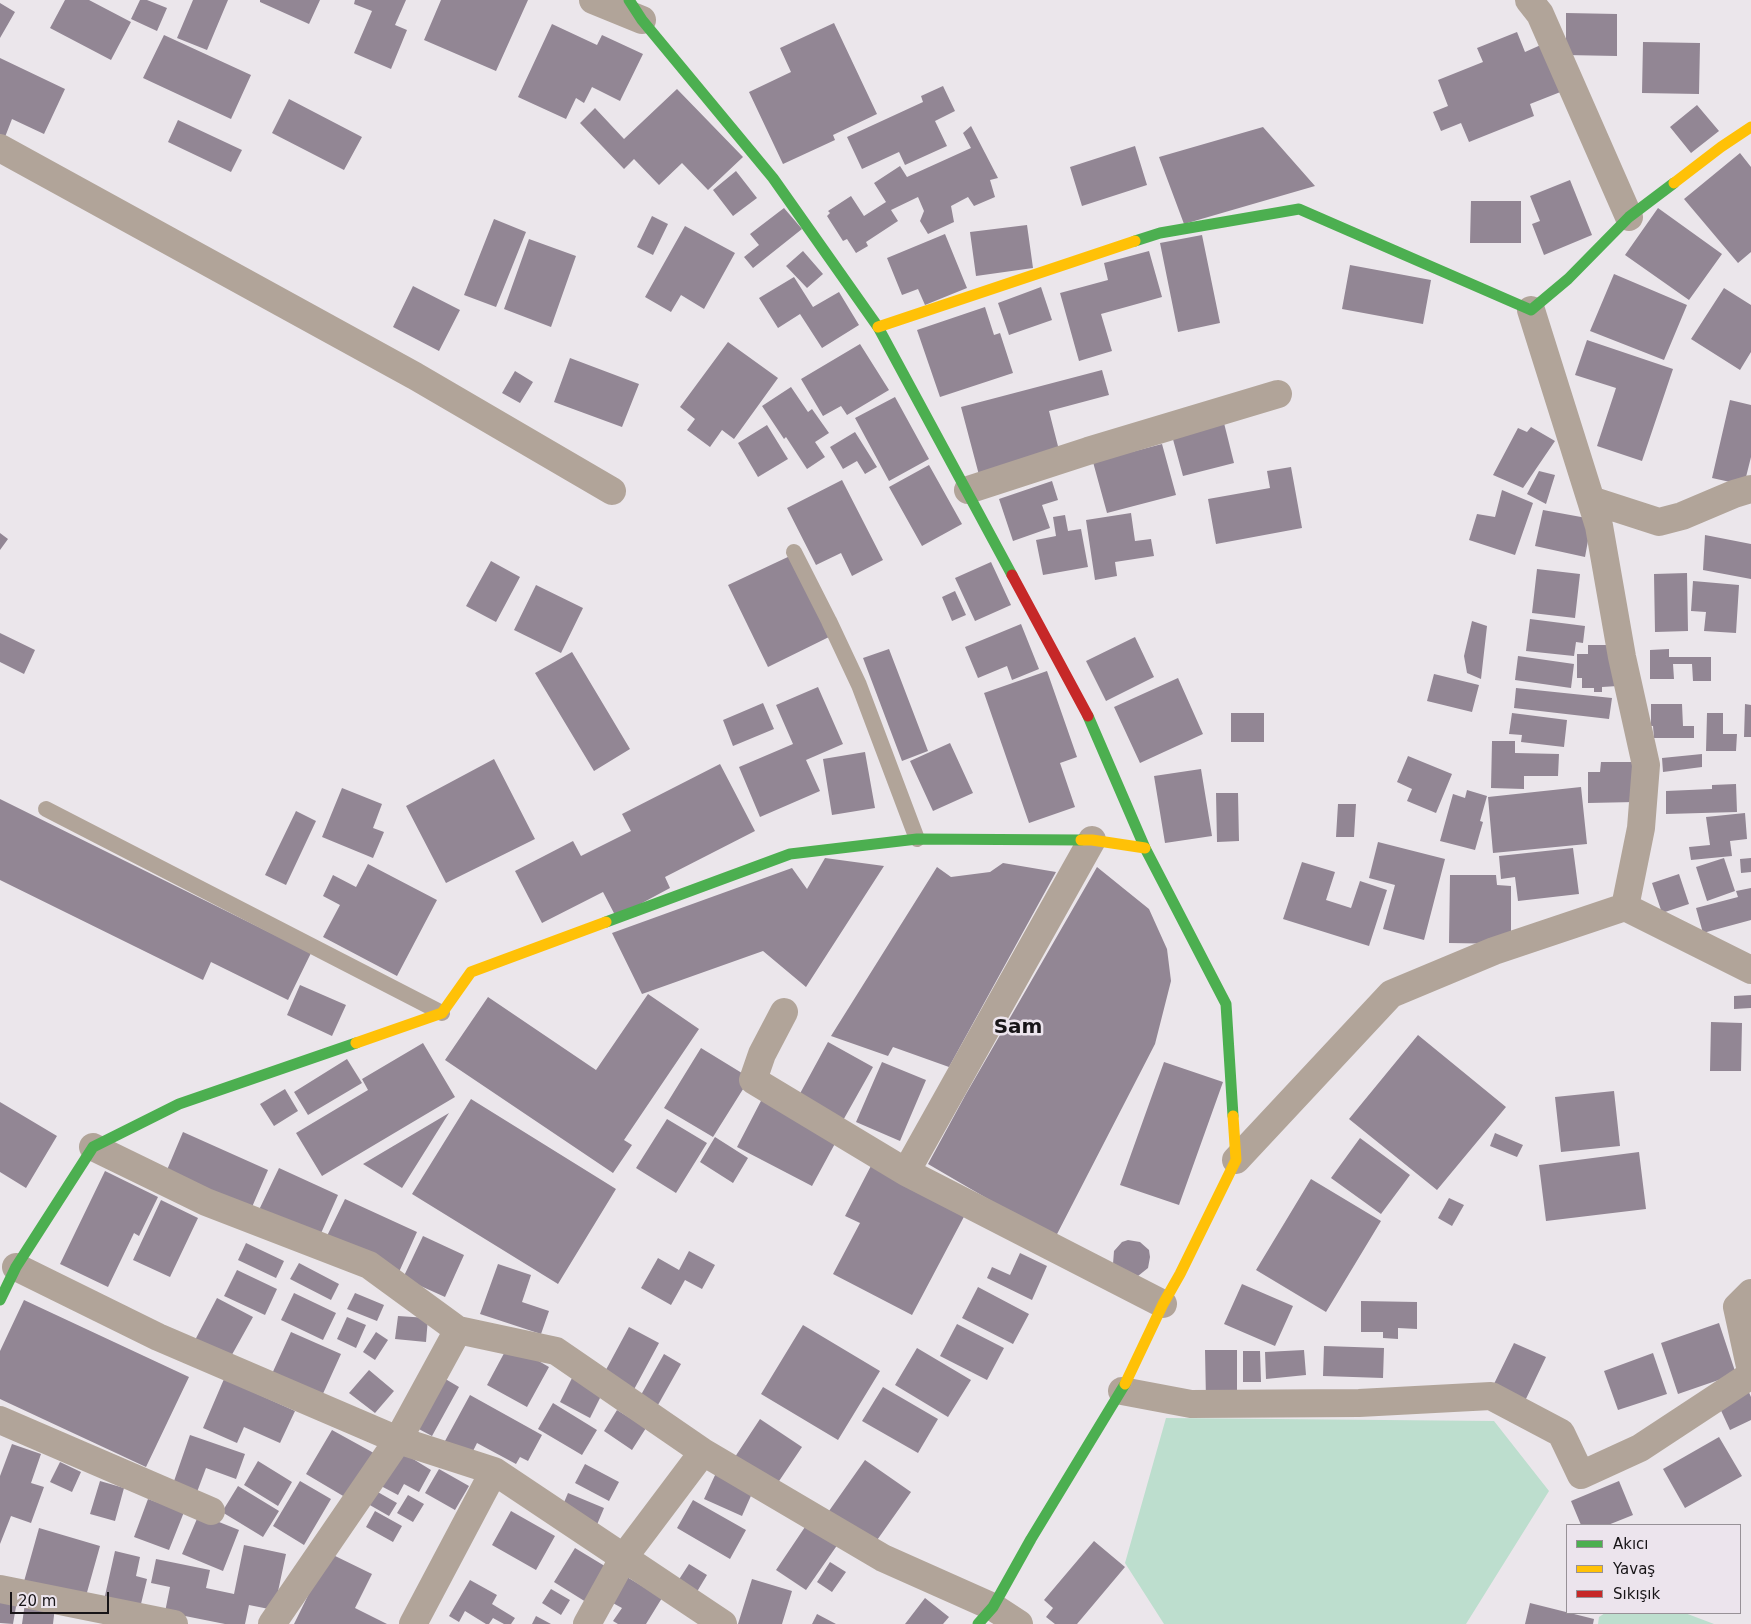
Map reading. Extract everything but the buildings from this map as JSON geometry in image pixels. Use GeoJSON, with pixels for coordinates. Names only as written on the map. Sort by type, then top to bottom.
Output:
{"type":"FeatureCollection","features":[{"type":"Feature","properties":{"kind":"street"},"geometry":{"type":"LineString","coordinates":[[593,0],[636,10],[773,178],[878,327],[968,490],[1086,712],[1145,848],[1226,1004],[1236,1160]]}},
{"type":"Feature","properties":{"kind":"street"},"geometry":{"type":"LineString","coordinates":[[1529,0],[1540,14],[1629,217]]}},
{"type":"Feature","properties":{"kind":"street"},"geometry":{"type":"LineString","coordinates":[[1531,310],[1568,279],[1629,217],[1721,147],[1751,127]]}},
{"type":"Feature","properties":{"kind":"street"},"geometry":{"type":"LineString","coordinates":[[0,148],[415,376],[612,491]]}},
{"type":"Feature","properties":{"kind":"street"},"geometry":{"type":"LineString","coordinates":[[878,327],[1160,233],[1299,209],[1531,310],[1599,526],[1622,657],[1646,765],[1641,828],[1625,907]]}},
{"type":"Feature","properties":{"kind":"street"},"geometry":{"type":"LineString","coordinates":[[968,490],[1088,451],[1278,394]]}},
{"type":"Feature","properties":{"kind":"street"},"geometry":{"type":"LineString","coordinates":[[1591,500],[1659,522],[1682,516],[1734,494],[1751,489]]}},
{"type":"Feature","properties":{"kind":"street"},"geometry":{"type":"LineString","coordinates":[[0,1300],[16,1267],[93,1146],[179,1104],[442,1013],[471,972],[790,854],[918,839],[1092,840],[1145,848]]}},
{"type":"Feature","properties":{"kind":"street"},"geometry":{"type":"LineString","coordinates":[[906,1172],[1092,840]]}},
{"type":"Feature","properties":{"kind":"street"},"geometry":{"type":"LineString","coordinates":[[986,1615],[1122,1391],[1163,1304],[1180,1274],[1236,1160],[1391,994],[1494,951],[1625,907],[1751,970]]}},
{"type":"Feature","properties":{"kind":"street"},"geometry":{"type":"LineString","coordinates":[[784,1012],[762,1054],[753,1080],[906,1172],[1163,1304]]}},
{"type":"Feature","properties":{"kind":"street"},"geometry":{"type":"LineString","coordinates":[[93,1146],[206,1202],[369,1265],[458,1330],[556,1351],[703,1452],[884,1558],[986,1615],[1019,1624]]}},
{"type":"Feature","properties":{"kind":"street"},"geometry":{"type":"LineString","coordinates":[[16,1267],[158,1337],[398,1440],[494,1471],[723,1624]]}},
{"type":"Feature","properties":{"kind":"street"},"geometry":{"type":"LineString","coordinates":[[1122,1391],[1191,1404],[1359,1403],[1490,1396],[1561,1433],[1581,1475],[1640,1448],[1751,1373],[1737,1307],[1751,1293]]}},
{"type":"Feature","properties":{"kind":"street"},"geometry":{"type":"LineString","coordinates":[[272,1624],[398,1440],[458,1330]]}},
{"type":"Feature","properties":{"kind":"street"},"geometry":{"type":"LineString","coordinates":[[0,1420],[210,1511]]}},
{"type":"Feature","properties":{"kind":"street"},"geometry":{"type":"LineString","coordinates":[[587,1624],[624,1557],[703,1452]]}},
{"type":"Feature","properties":{"kind":"street"},"geometry":{"type":"LineString","coordinates":[[414,1624],[494,1471]]}},
{"type":"Feature","properties":{"kind":"street"},"geometry":{"type":"LineString","coordinates":[[0,1589],[174,1624]]}},
{"type":"Feature","properties":{"kind":"lane"},"geometry":{"type":"LineString","coordinates":[[794,552],[859,685],[918,839]]}},
{"type":"Feature","properties":{"kind":"lane"},"geometry":{"type":"LineString","coordinates":[[46,809],[442,1013]]}},
{"type":"Feature","properties":{"kind":"green space"},"geometry":{"type":"Polygon","coordinates":[[[1166,1418],[1494,1421],[1549,1491],[1466,1624],[1164,1624],[1125,1563],[1166,1418]]]}},
{"type":"Feature","properties":{"kind":"green space"},"geometry":{"type":"Polygon","coordinates":[[[1604,1614],[1688,1614],[1714,1624],[1598,1624],[1599,1617],[1604,1614]]]}},
{"type":"Feature","properties":{"kind":"traffic: fast"},"geometry":{"type":"LineString","coordinates":[[629,0],[642,20],[773,178],[878,327],[1012,575]]}},
{"type":"Feature","properties":{"kind":"traffic: fast"},"geometry":{"type":"LineString","coordinates":[[1135,241],[1160,233],[1299,209],[1531,310],[1568,279],[1629,217],[1674,183]]}},
{"type":"Feature","properties":{"kind":"traffic: fast"},"geometry":{"type":"LineString","coordinates":[[1088,716],[1145,848],[1226,1004],[1233,1116]]}},
{"type":"Feature","properties":{"kind":"traffic: fast"},"geometry":{"type":"LineString","coordinates":[[606,922],[790,854],[917,839],[1081,840]]}},
{"type":"Feature","properties":{"kind":"traffic: fast"},"geometry":{"type":"LineString","coordinates":[[0,1300],[16,1267],[93,1147],[179,1104],[356,1043]]}},
{"type":"Feature","properties":{"kind":"traffic: fast"},"geometry":{"type":"LineString","coordinates":[[978,1624],[993,1607],[1031,1539],[1125,1384]]}},
{"type":"Feature","properties":{"kind":"traffic: slow"},"geometry":{"type":"LineString","coordinates":[[1674,183],[1751,127]]}},
{"type":"Feature","properties":{"kind":"traffic: slow"},"geometry":{"type":"LineString","coordinates":[[878,327],[1135,241]]}},
{"type":"Feature","properties":{"kind":"traffic: slow"},"geometry":{"type":"LineString","coordinates":[[1081,840],[1145,848]]}},
{"type":"Feature","properties":{"kind":"traffic: slow"},"geometry":{"type":"LineString","coordinates":[[356,1043],[442,1013],[471,972],[606,922]]}},
{"type":"Feature","properties":{"kind":"traffic: slow"},"geometry":{"type":"LineString","coordinates":[[1125,1384],[1236,1160],[1233,1116]]}},
{"type":"Feature","properties":{"kind":"traffic: jam"},"geometry":{"type":"LineString","coordinates":[[1012,575],[1088,716]]}},
{"type":"Feature","properties":{"kind":"district","name":"Sam"},"geometry":{"type":"Point","coordinates":[1018,1028]}}]}
